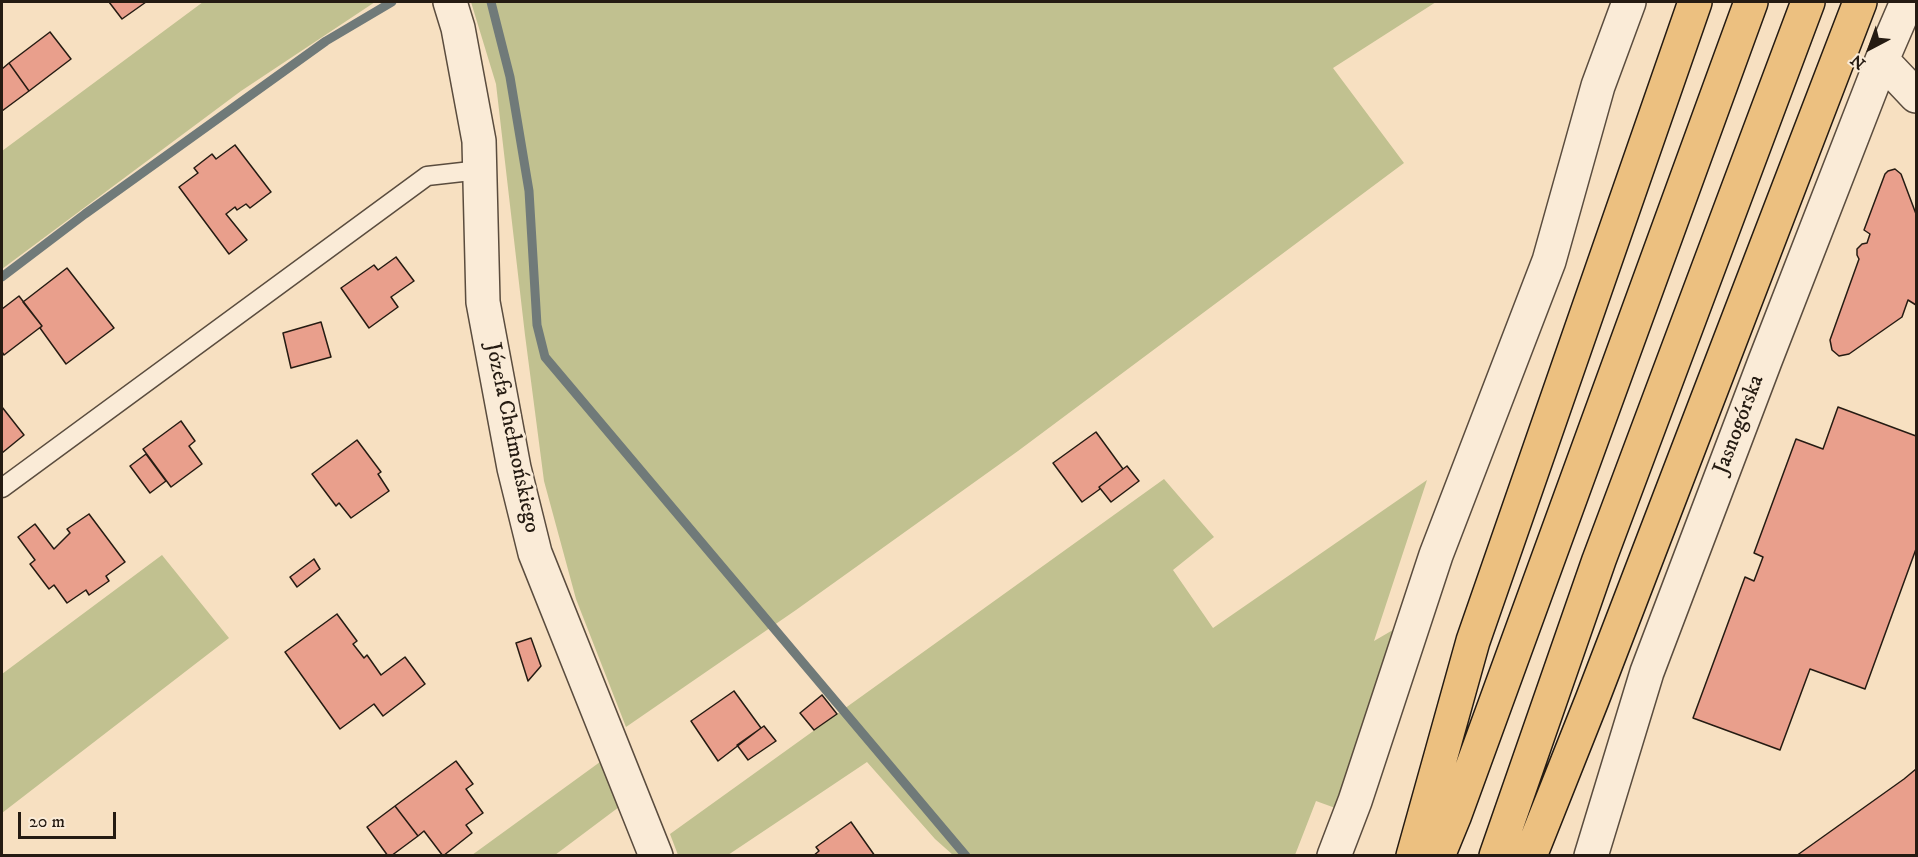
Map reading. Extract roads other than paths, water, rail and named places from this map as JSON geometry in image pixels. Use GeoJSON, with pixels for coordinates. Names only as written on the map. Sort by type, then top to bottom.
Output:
{"type":"FeatureCollection","features":[{"type":"Feature","properties":{"kind":"main road"},"geometry":{"type":"LineString","coordinates":[[1413,855],[1473,641],[1695,2]]}},
{"type":"Feature","properties":{"kind":"main road"},"geometry":{"type":"LineString","coordinates":[[1438,855],[1454,817],[1751,2]]}},
{"type":"Feature","properties":{"kind":"main road"},"geometry":{"type":"LineString","coordinates":[[1496,855],[1603,549],[1808,2]]}},
{"type":"Feature","properties":{"kind":"main road"},"geometry":{"type":"LineString","coordinates":[[1530,855],[1597,689],[1860,2]]}},
{"type":"Feature","properties":{"kind":"street","name":"Józefa Chełmońskiego"},"geometry":{"type":"LineString","coordinates":[[450,2],[471,89],[479,141],[483,302],[514,468],[536,554],[656,855]]}},
{"type":"Feature","properties":{"kind":"street"},"geometry":{"type":"LineString","coordinates":[[1334,855],[1355,801],[1436,555],[1550,261],[1598,86],[1629,2]]}},
{"type":"Feature","properties":{"kind":"street","name":"Jasnogórska"},"geometry":{"type":"LineString","coordinates":[[1591,855],[1647,672],[1765,361],[1882,60],[1907,2]]}},
{"type":"Feature","properties":{"kind":"street"},"geometry":{"type":"LineString","coordinates":[[1882,60],[1917,96]]}},
{"type":"Feature","properties":{"kind":"lane"},"geometry":{"type":"LineString","coordinates":[[2,488],[427,176],[480,170]]}},
{"type":"Feature","properties":{"kind":"waterway"},"geometry":{"type":"LineString","coordinates":[[2,277],[85,214],[326,41],[392,2]]}},
{"type":"Feature","properties":{"kind":"waterway"},"geometry":{"type":"LineString","coordinates":[[491,2],[510,77],[529,191],[537,325],[545,357],[966,856]]}}]}
